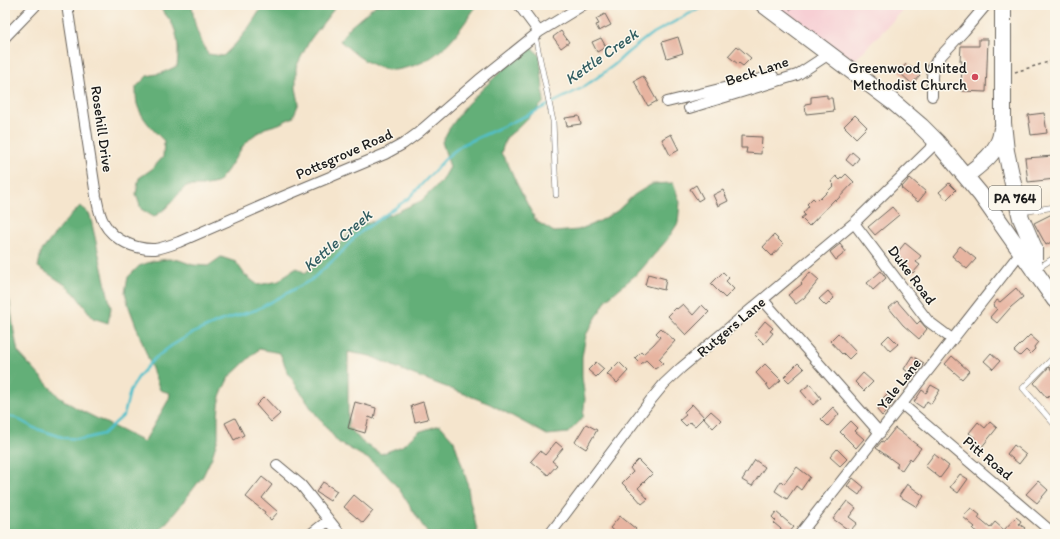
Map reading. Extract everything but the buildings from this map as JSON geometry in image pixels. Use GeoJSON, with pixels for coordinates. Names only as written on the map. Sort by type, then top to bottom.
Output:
{"type":"FeatureCollection","features":[{"type":"Feature","properties":{"kind":"main road"},"geometry":{"type":"LineString","coordinates":[[764,5],[893,102],[922,126],[966,176],[994,211],[1034,271],[1052,293]]}},
{"type":"Feature","properties":{"kind":"main road","name":"PA 764"},"geometry":{"type":"LineString","coordinates":[[1003,5],[1003,123],[1006,150],[1012,185],[1026,231],[1034,248],[1034,271]]}},
{"type":"Feature","properties":{"kind":"main road","name":"PA 764"},"geometry":{"type":"LineString","coordinates":[[966,176],[988,157],[997,145],[1000,139],[1003,123]]}},
{"type":"Feature","properties":{"kind":"street"},"geometry":{"type":"LineString","coordinates":[[5,37],[36,5]]}},
{"type":"Feature","properties":{"kind":"street","name":"Rosehill Drive"},"geometry":{"type":"LineString","coordinates":[[67,5],[100,214],[104,224],[113,235],[129,244]]}},
{"type":"Feature","properties":{"kind":"street"},"geometry":{"type":"LineString","coordinates":[[519,5],[537,34]]}},
{"type":"Feature","properties":{"kind":"street","name":"Pottsgrove Road"},"geometry":{"type":"LineString","coordinates":[[129,244],[154,249],[179,242],[391,151],[418,133],[479,80],[537,34],[583,5]]}},
{"type":"Feature","properties":{"kind":"street"},"geometry":{"type":"LineString","coordinates":[[932,96],[933,67],[937,60],[986,5]]}},
{"type":"Feature","properties":{"kind":"street","name":"Beck Lane"},"geometry":{"type":"LineString","coordinates":[[689,108],[797,75],[829,54]]}},
{"type":"Feature","properties":{"kind":"street"},"geometry":{"type":"LineString","coordinates":[[667,102],[810,66]]}},
{"type":"Feature","properties":{"kind":"street","name":"Rutgers Lane"},"geometry":{"type":"LineString","coordinates":[[550,534],[664,384],[854,222],[937,142]]}},
{"type":"Feature","properties":{"kind":"street","name":"Duke Road"},"geometry":{"type":"LineString","coordinates":[[854,222],[928,321],[952,340]]}},
{"type":"Feature","properties":{"kind":"street","name":"Yale Lane"},"geometry":{"type":"LineString","coordinates":[[800,534],[880,434],[1021,252]]}},
{"type":"Feature","properties":{"kind":"street"},"geometry":{"type":"LineString","coordinates":[[763,300],[880,434]]}},
{"type":"Feature","properties":{"kind":"street","name":"Pitt Road"},"geometry":{"type":"LineString","coordinates":[[902,404],[1054,531]]}},
{"type":"Feature","properties":{"kind":"street"},"geometry":{"type":"LineString","coordinates":[[277,465],[301,485],[340,534]]}},
{"type":"Feature","properties":{"kind":"street"},"geometry":{"type":"LineString","coordinates":[[311,534],[329,520]]}},
{"type":"Feature","properties":{"kind":"lane"},"geometry":{"type":"LineString","coordinates":[[537,34],[553,121],[556,195]]}},
{"type":"Feature","properties":{"kind":"lane"},"geometry":{"type":"LineString","coordinates":[[1020,212],[1055,207]]}},
{"type":"Feature","properties":{"kind":"lane"},"geometry":{"type":"LineString","coordinates":[[1034,271],[1055,257]]}},
{"type":"Feature","properties":{"kind":"lane"},"geometry":{"type":"LineString","coordinates":[[1055,356],[1023,388],[1055,425]]}},
{"type":"Feature","properties":{"kind":"path"},"geometry":{"type":"LineString","coordinates":[[1003,74],[1017,72],[1055,60]]}},
{"type":"Feature","properties":{"kind":"shaded area"},"geometry":{"type":"Polygon","coordinates":[[[765,5],[908,5],[849,66],[765,5]]]}},
{"type":"Feature","properties":{"kind":"green space"},"geometry":{"type":"Polygon","coordinates":[[[159,5],[192,5],[197,31],[208,54],[223,56],[245,32],[263,5],[337,5],[310,40],[296,67],[296,88],[299,103],[293,117],[279,124],[265,128],[253,136],[243,146],[227,171],[217,183],[202,186],[186,186],[166,208],[154,217],[141,209],[136,194],[139,178],[152,169],[163,157],[164,141],[148,124],[139,109],[136,98],[136,87],[147,76],[162,73],[177,66],[177,37],[173,25],[159,5]]]}},
{"type":"Feature","properties":{"kind":"green space"},"geometry":{"type":"Polygon","coordinates":[[[376,5],[477,5],[463,26],[438,52],[417,64],[402,69],[389,70],[367,62],[340,41],[349,28],[376,5]]]}},
{"type":"Feature","properties":{"kind":"green space"},"geometry":{"type":"Polygon","coordinates":[[[528,45],[540,55],[544,102],[506,138],[501,153],[536,221],[554,232],[578,230],[598,222],[617,211],[634,195],[652,184],[673,183],[680,202],[678,223],[667,240],[639,272],[607,299],[586,335],[582,357],[582,377],[585,399],[583,418],[568,433],[547,435],[490,404],[409,373],[370,356],[348,352],[348,426],[362,442],[381,454],[402,446],[418,432],[440,425],[454,441],[467,481],[478,534],[428,534],[399,489],[385,473],[370,460],[338,442],[311,408],[288,373],[280,353],[259,349],[229,377],[220,396],[218,438],[212,457],[203,476],[157,534],[5,534],[5,292],[10,302],[18,352],[59,397],[78,409],[144,442],[169,399],[170,393],[160,390],[129,307],[125,292],[128,277],[139,266],[153,261],[168,259],[179,260],[193,265],[208,266],[221,257],[236,262],[245,275],[258,285],[279,281],[297,268],[305,273],[342,242],[350,232],[363,224],[378,220],[421,201],[442,181],[450,167],[442,142],[449,129],[467,104],[528,45]]]}},
{"type":"Feature","properties":{"kind":"green space"},"geometry":{"type":"Polygon","coordinates":[[[80,206],[90,215],[111,308],[108,323],[93,318],[75,294],[64,284],[38,267],[41,252],[61,226],[80,206]]]}},
{"type":"Feature","properties":{"kind":"waterway","name":"Kettle Creek"},"geometry":{"type":"LineString","coordinates":[[5,416],[14,417],[34,428],[65,438],[83,439],[103,434],[124,415],[130,391],[139,376],[154,359],[171,346],[191,334],[220,321],[256,310],[311,280],[338,256],[358,234],[409,198],[448,156],[462,145],[582,88],[614,65],[650,35],[696,10],[709,5]]}},
{"type":"Feature","properties":{"kind":"place","name":"Greenwood United Methodist Church"},"geometry":{"type":"Point","coordinates":[975,77]}}]}
